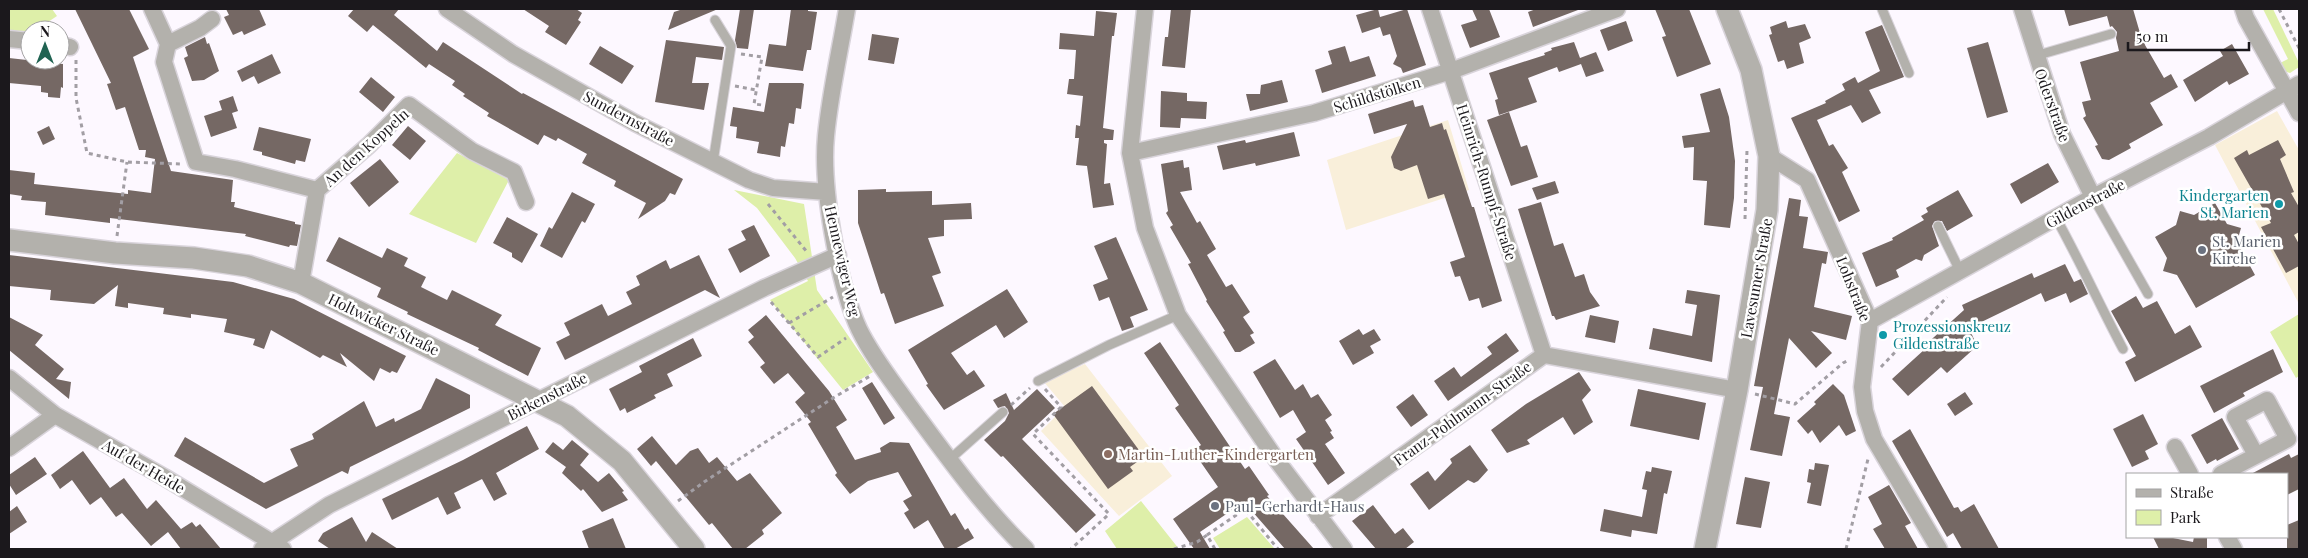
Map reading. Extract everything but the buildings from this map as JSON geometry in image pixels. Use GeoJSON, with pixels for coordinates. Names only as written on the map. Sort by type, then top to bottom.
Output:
{"type":"FeatureCollection","features":[{"type":"Feature","properties":{"kind":"street"},"geometry":{"type":"LineString","coordinates":[[152,9],[168,44],[164,62],[196,162],[235,169],[317,190],[301,283]]}},
{"type":"Feature","properties":{"kind":"street","name":"Sundernstraße"},"geometry":{"type":"LineString","coordinates":[[447,9],[513,54],[635,123],[749,180],[773,188],[826,192]]}},
{"type":"Feature","properties":{"kind":"street","name":"Hennewiger Weg"},"geometry":{"type":"LineString","coordinates":[[847,9],[826,137],[826,192],[846,289],[859,329],[883,368],[949,460],[1007,530],[1026,549]]}},
{"type":"Feature","properties":{"kind":"street"},"geometry":{"type":"LineString","coordinates":[[1145,9],[1130,153],[1145,228],[1178,316],[1278,462],[1340,548]]}},
{"type":"Feature","properties":{"kind":"street","name":"Heinrich-Rumpf-Straße"},"geometry":{"type":"LineString","coordinates":[[1430,9],[1544,354]]}},
{"type":"Feature","properties":{"kind":"street","name":"Schildstölken"},"geometry":{"type":"LineString","coordinates":[[1130,153],[1314,113],[1451,71],[1617,9]]}},
{"type":"Feature","properties":{"kind":"street","name":"Lavesumer Straße"},"geometry":{"type":"LineString","coordinates":[[1705,549],[1737,390],[1767,210],[1769,156],[1752,70],[1727,9]]}},
{"type":"Feature","properties":{"kind":"street","name":"Oderstraße"},"geometry":{"type":"LineString","coordinates":[[2022,9],[2035,56],[2062,134],[2093,197]]}},
{"type":"Feature","properties":{"kind":"street"},"geometry":{"type":"LineString","coordinates":[[2243,9],[2246,18],[2293,87],[2299,114]]}},
{"type":"Feature","properties":{"kind":"street"},"geometry":{"type":"LineString","coordinates":[[168,44],[200,28],[212,19]]}},
{"type":"Feature","properties":{"kind":"street","name":"Gildenstraße"},"geometry":{"type":"LineString","coordinates":[[1870,321],[2093,197],[2209,137],[2293,87]]}},
{"type":"Feature","properties":{"kind":"street","name":"An den Koppeln"},"geometry":{"type":"LineString","coordinates":[[317,190],[368,145],[409,105],[472,151],[514,172],[526,202]]}},
{"type":"Feature","properties":{"kind":"street","name":"Lohstraße"},"geometry":{"type":"LineString","coordinates":[[1769,156],[1807,180],[1870,321],[1862,387],[1865,411],[1874,439],[1939,549]]}},
{"type":"Feature","properties":{"kind":"street","name":"Holtwicker Straße"},"geometry":{"type":"LineString","coordinates":[[9,240],[115,254],[194,258],[248,266],[301,283],[567,416],[622,461],[694,549]]}},
{"type":"Feature","properties":{"kind":"street","name":"Birkenstraße"},"geometry":{"type":"LineString","coordinates":[[272,547],[328,505],[764,288],[838,254]]}},
{"type":"Feature","properties":{"kind":"street","name":"Franz-Pohlmann-Straße"},"geometry":{"type":"LineString","coordinates":[[1318,516],[1544,354],[1737,390]]}},
{"type":"Feature","properties":{"kind":"street","name":"Auf der Heide"},"geometry":{"type":"LineString","coordinates":[[9,378],[55,415],[272,547]]}},
{"type":"Feature","properties":{"kind":"street"},"geometry":{"type":"LineString","coordinates":[[9,448],[55,415]]}},
{"type":"Feature","properties":{"kind":"street"},"geometry":{"type":"LineString","coordinates":[[2175,447],[2189,473]]}},
{"type":"Feature","properties":{"kind":"street"},"geometry":{"type":"LineString","coordinates":[[2223,473],[2256,455]]}},
{"type":"Feature","properties":{"kind":"street"},"geometry":{"type":"LineString","coordinates":[[2228,538],[2234,549]]}},
{"type":"Feature","properties":{"kind":"lane"},"geometry":{"type":"LineString","coordinates":[[1882,9],[1909,73]]}},
{"type":"Feature","properties":{"kind":"lane"},"geometry":{"type":"LineString","coordinates":[[713,162],[730,52],[730,46],[715,20]]}},
{"type":"Feature","properties":{"kind":"lane"},"geometry":{"type":"LineString","coordinates":[[2035,56],[2111,34]]}},
{"type":"Feature","properties":{"kind":"lane"},"geometry":{"type":"LineString","coordinates":[[2093,197],[2148,294]]}},
{"type":"Feature","properties":{"kind":"lane"},"geometry":{"type":"LineString","coordinates":[[2056,218],[2124,349]]}},
{"type":"Feature","properties":{"kind":"lane"},"geometry":{"type":"LineString","coordinates":[[1938,226],[1954,275]]}},
{"type":"Feature","properties":{"kind":"lane"},"geometry":{"type":"LineString","coordinates":[[1038,381],[1109,345],[1178,316]]}},
{"type":"Feature","properties":{"kind":"lane"},"geometry":{"type":"LineString","coordinates":[[949,460],[1003,412]]}},
{"type":"Feature","properties":{"kind":"path"},"geometry":{"type":"LineString","coordinates":[[2279,9],[2299,48]]}},
{"type":"Feature","properties":{"kind":"path"},"geometry":{"type":"LineString","coordinates":[[70,50],[76,55],[76,98],[87,153],[127,162],[159,164],[196,162]]}},
{"type":"Feature","properties":{"kind":"path"},"geometry":{"type":"LineString","coordinates":[[730,52],[762,57],[754,104],[762,105]]}},
{"type":"Feature","properties":{"kind":"path"},"geometry":{"type":"LineString","coordinates":[[725,84],[756,90]]}},
{"type":"Feature","properties":{"kind":"path"},"geometry":{"type":"LineString","coordinates":[[1744,228],[1748,177],[1747,147]]}},
{"type":"Feature","properties":{"kind":"path"},"geometry":{"type":"LineString","coordinates":[[115,254],[127,162]]}},
{"type":"Feature","properties":{"kind":"path"},"geometry":{"type":"LineString","coordinates":[[768,202],[816,263]]}},
{"type":"Feature","properties":{"kind":"path"},"geometry":{"type":"LineString","coordinates":[[1862,387],[1953,291],[1954,275]]}},
{"type":"Feature","properties":{"kind":"path"},"geometry":{"type":"LineString","coordinates":[[764,288],[770,300],[818,357],[859,329]]}},
{"type":"Feature","properties":{"kind":"path"},"geometry":{"type":"LineString","coordinates":[[789,323],[846,289]]}},
{"type":"Feature","properties":{"kind":"path"},"geometry":{"type":"LineString","coordinates":[[1737,390],[1795,404],[1843,363],[1866,353]]}},
{"type":"Feature","properties":{"kind":"path"},"geometry":{"type":"LineString","coordinates":[[664,512],[704,482],[833,398],[883,368]]}},
{"type":"Feature","properties":{"kind":"path"},"geometry":{"type":"LineString","coordinates":[[1003,412],[1038,381],[1061,407],[1033,434],[1109,514],[1072,549]]}},
{"type":"Feature","properties":{"kind":"path"},"geometry":{"type":"LineString","coordinates":[[1846,549],[1874,439]]}},
{"type":"Feature","properties":{"kind":"path"},"geometry":{"type":"LineString","coordinates":[[1174,549],[1197,542],[1245,509],[1278,549]]}},
{"type":"Feature","properties":{"kind":"path"},"geometry":{"type":"LineString","coordinates":[[1207,535],[1215,549]]}},
{"type":"Feature","properties":{"kind":"path"},"geometry":{"type":"LineString","coordinates":[[1194,549],[1197,542]]}},
{"type":"Feature","properties":{"kind":"shaded area"},"geometry":{"type":"Polygon","coordinates":[[[2277,111],[2299,150],[2299,304],[2215,145],[2277,111]]]}},
{"type":"Feature","properties":{"kind":"shaded area"},"geometry":{"type":"Polygon","coordinates":[[[1448,120],[1469,190],[1346,230],[1327,160],[1448,120]]]}},
{"type":"Feature","properties":{"kind":"shaded area","name":"Martin-Luther-Kindergarten"},"geometry":{"type":"Polygon","coordinates":[[[1085,364],[1172,476],[1119,516],[1041,431],[1065,407],[1044,382],[1085,364]]]}},
{"type":"Feature","properties":{"kind":"green space"},"geometry":{"type":"Polygon","coordinates":[[[9,9],[52,9],[57,16],[51,20],[20,20],[20,35],[9,34],[9,9]]]}},
{"type":"Feature","properties":{"kind":"green space"},"geometry":{"type":"Polygon","coordinates":[[[2263,9],[2273,9],[2299,63],[2299,67],[2290,73],[2280,70],[2278,64],[2288,59],[2263,9]]]}},
{"type":"Feature","properties":{"kind":"green space"},"geometry":{"type":"Polygon","coordinates":[[[457,153],[509,180],[476,243],[409,214],[457,153]]]}},
{"type":"Feature","properties":{"kind":"green space"},"geometry":{"type":"Polygon","coordinates":[[[734,190],[804,204],[817,290],[873,372],[843,390],[770,300],[808,281],[795,258],[757,208],[734,190]]]}},
{"type":"Feature","properties":{"kind":"green space"},"geometry":{"type":"Polygon","coordinates":[[[2299,314],[2299,376],[2296,378],[2270,332],[2299,314]]]}},
{"type":"Feature","properties":{"kind":"green space"},"geometry":{"type":"Polygon","coordinates":[[[1141,501],[1179,549],[1117,549],[1105,531],[1141,501]]]}},
{"type":"Feature","properties":{"kind":"green space"},"geometry":{"type":"Polygon","coordinates":[[[1247,517],[1274,548],[1220,549],[1213,538],[1247,517]]]}},
{"type":"Feature","properties":{"kind":"place","name":"Kindergarten St. Marien"},"geometry":{"type":"Point","coordinates":[2279,204]}},
{"type":"Feature","properties":{"kind":"place","name":"St. Marien Kirche"},"geometry":{"type":"Point","coordinates":[2202,250]}},
{"type":"Feature","properties":{"kind":"place","name":"Prozessionskreuz Gildenstraße"},"geometry":{"type":"Point","coordinates":[1883,335]}},
{"type":"Feature","properties":{"kind":"place","name":"Martin-Luther-Kindergarten"},"geometry":{"type":"Point","coordinates":[1108,454]}},
{"type":"Feature","properties":{"kind":"place","name":"Paul-Gerhardt-Haus"},"geometry":{"type":"Point","coordinates":[1215,506]}}]}
